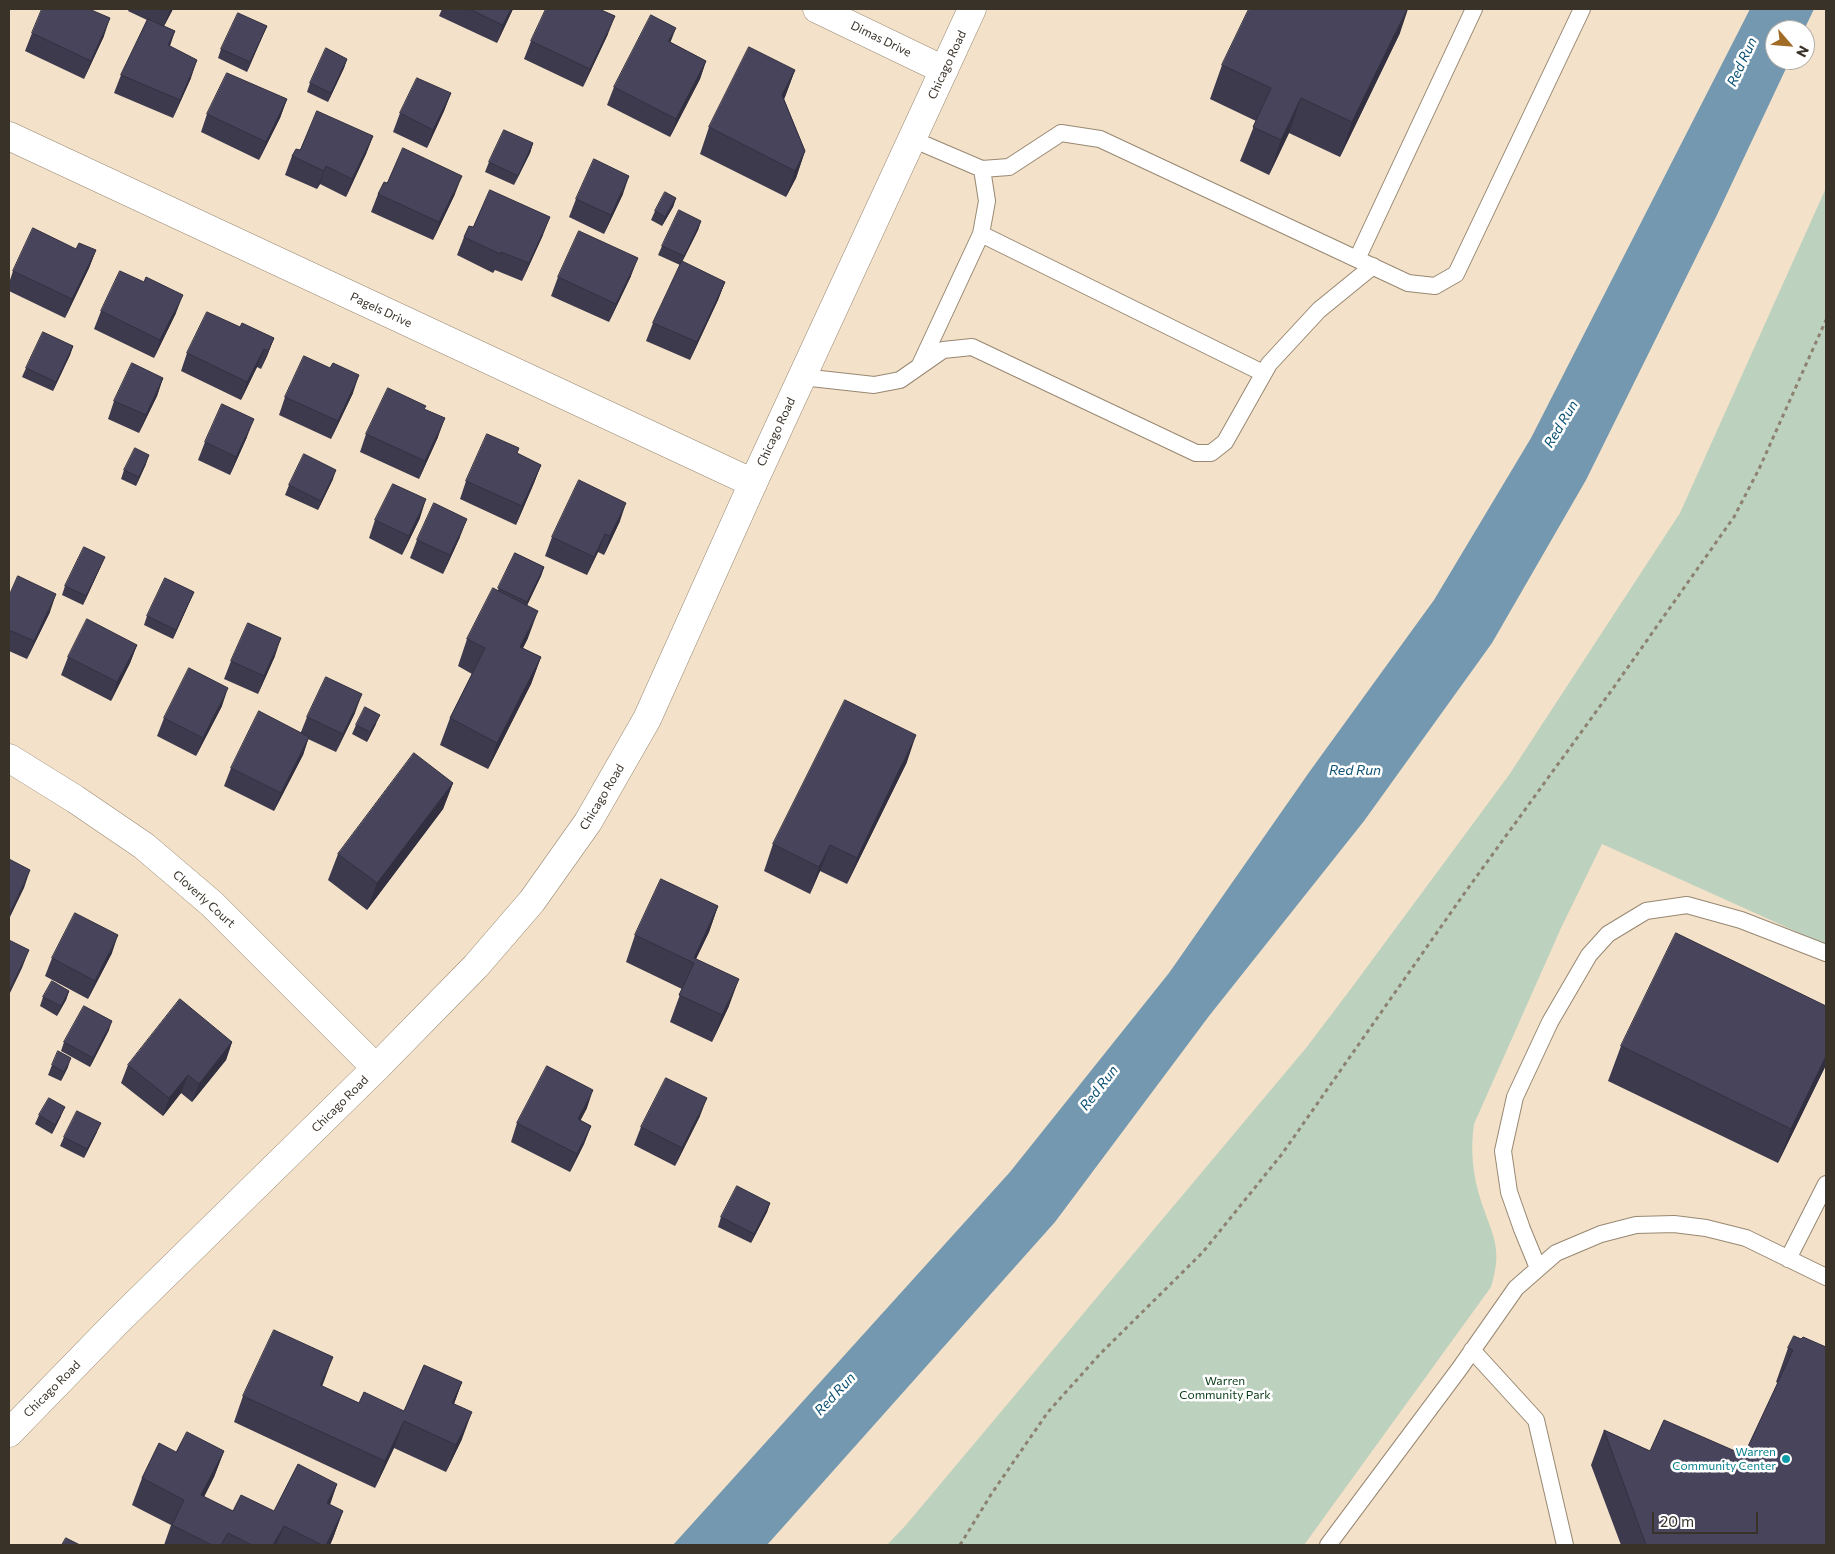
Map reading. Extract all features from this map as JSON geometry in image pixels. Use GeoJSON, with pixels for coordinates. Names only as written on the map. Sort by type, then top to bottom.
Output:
{"type":"FeatureCollection","features":[{"type":"Feature","properties":{"kind":"street","name":"Dimas Drive"},"geometry":{"type":"LineString","coordinates":[[817,9],[944,70]]}},
{"type":"Feature","properties":{"kind":"street","name":"Chicago Road"},"geometry":{"type":"LineString","coordinates":[[9,1433],[117,1322],[376,1068],[482,959],[532,901],[588,822],[647,719],[972,9]]}},
{"type":"Feature","properties":{"kind":"street","name":"Pagels Drive"},"geometry":{"type":"LineString","coordinates":[[9,136],[753,484]]}},
{"type":"Feature","properties":{"kind":"street","name":"Cloverly Court"},"geometry":{"type":"LineString","coordinates":[[9,758],[75,799],[151,853],[212,904],[376,1068]]}},
{"type":"Feature","properties":{"kind":"lane"},"geometry":{"type":"LineString","coordinates":[[1357,259],[1474,9]]}},
{"type":"Feature","properties":{"kind":"lane"},"geometry":{"type":"LineString","coordinates":[[912,140],[982,169],[1009,166],[1061,133],[1100,139],[1408,283],[1435,286],[1456,274],[1582,9]]}},
{"type":"Feature","properties":{"kind":"lane"},"geometry":{"type":"LineString","coordinates":[[920,365],[981,234],[987,201],[982,169]]}},
{"type":"Feature","properties":{"kind":"lane"},"geometry":{"type":"LineString","coordinates":[[981,234],[1263,373]]}},
{"type":"Feature","properties":{"kind":"lane"},"geometry":{"type":"LineString","coordinates":[[802,377],[874,385],[900,380],[943,350],[972,348],[1196,453],[1211,453],[1225,442],[1269,364],[1319,310],[1373,266]]}},
{"type":"Feature","properties":{"kind":"lane"},"geometry":{"type":"LineString","coordinates":[[1538,1268],[1509,1192],[1503,1151],[1515,1097],[1550,1022],[1590,955],[1608,934],[1646,911],[1687,905],[1741,920],[1826,954]]}},
{"type":"Feature","properties":{"kind":"lane"},"geometry":{"type":"LineString","coordinates":[[1788,1259],[1826,1184]]}},
{"type":"Feature","properties":{"kind":"lane"},"geometry":{"type":"LineString","coordinates":[[1328,1545],[1516,1288],[1556,1253],[1601,1234],[1636,1225],[1674,1224],[1706,1228],[1746,1238],[1826,1277]]}},
{"type":"Feature","properties":{"kind":"lane"},"geometry":{"type":"LineString","coordinates":[[1472,1350],[1536,1420],[1566,1545]]}},
{"type":"Feature","properties":{"kind":"path"},"geometry":{"type":"LineString","coordinates":[[960,1545],[992,1493],[1048,1412],[1100,1354],[1203,1252],[1282,1154],[1466,891],[1614,687],[1734,517],[1759,469],[1826,320]]}},
{"type":"Feature","properties":{"kind":"green space","name":"Warren Community Park"},"geometry":{"type":"Polygon","coordinates":[[[1826,188],[1826,945],[1602,844],[1561,928],[1474,1124],[1472,1154],[1474,1173],[1481,1201],[1493,1234],[1496,1252],[1495,1274],[1491,1287],[1304,1545],[887,1545],[906,1525],[1306,1048],[1509,775],[1680,513],[1826,188]]]}},
{"type":"Feature","properties":{"kind":"water","name":"Red Run"},"geometry":{"type":"Polygon","coordinates":[[[1750,9],[1814,9],[1809,20],[1765,20],[1765,70],[1785,70],[1716,217],[1586,480],[1492,643],[1364,821],[1209,1016],[1055,1222],[767,1545],[673,1545],[1010,1172],[1169,973],[1310,771],[1434,600],[1531,438],[1750,9]]]}},
{"type":"Feature","properties":{"kind":"building"},"geometry":{"type":"Polygon","coordinates":[[[42,9],[89,9],[110,18],[91,61],[32,33],[42,9]]]}},
{"type":"Feature","properties":{"kind":"building"},"geometry":{"type":"Polygon","coordinates":[[[470,9],[511,9],[503,25],[470,9]]]}},
{"type":"Feature","properties":{"kind":"building"},"geometry":{"type":"Polygon","coordinates":[[[546,9],[599,9],[615,16],[590,69],[531,41],[546,9]]]}},
{"type":"Feature","properties":{"kind":"building"},"geometry":{"type":"Polygon","coordinates":[[[1249,9],[1407,9],[1352,122],[1301,98],[1281,140],[1253,127],[1271,88],[1222,65],[1249,9]]]}},
{"type":"Feature","properties":{"kind":"building"},"geometry":{"type":"Polygon","coordinates":[[[238,13],[267,26],[250,62],[221,49],[238,13]]]}},
{"type":"Feature","properties":{"kind":"building"},"geometry":{"type":"Polygon","coordinates":[[[651,15],[676,28],[668,41],[706,61],[676,119],[614,87],[651,15]]]}},
{"type":"Feature","properties":{"kind":"building"},"geometry":{"type":"Polygon","coordinates":[[[148,19],[175,31],[168,45],[197,60],[180,100],[121,75],[148,19]]]}},
{"type":"Feature","properties":{"kind":"building"},"geometry":{"type":"Polygon","coordinates":[[[749,47],[795,70],[782,95],[805,151],[795,171],[709,127],[749,47]]]}},
{"type":"Feature","properties":{"kind":"building"},"geometry":{"type":"Polygon","coordinates":[[[326,48],[347,59],[331,93],[310,83],[326,48]]]}},
{"type":"Feature","properties":{"kind":"building"},"geometry":{"type":"Polygon","coordinates":[[[227,73],[287,99],[266,142],[207,114],[227,73]]]}},
{"type":"Feature","properties":{"kind":"building"},"geometry":{"type":"Polygon","coordinates":[[[417,78],[451,93],[433,130],[400,113],[417,78]]]}},
{"type":"Feature","properties":{"kind":"building"},"geometry":{"type":"Polygon","coordinates":[[[317,111],[373,136],[352,179],[326,166],[324,171],[292,156],[296,149],[300,150],[317,111]]]}},
{"type":"Feature","properties":{"kind":"building"},"geometry":{"type":"Polygon","coordinates":[[[504,130],[533,143],[518,176],[489,162],[504,130]]]}},
{"type":"Feature","properties":{"kind":"building"},"geometry":{"type":"Polygon","coordinates":[[[403,148],[462,176],[439,222],[378,194],[384,182],[387,183],[403,148]]]}},
{"type":"Feature","properties":{"kind":"building"},"geometry":{"type":"Polygon","coordinates":[[[594,159],[629,176],[611,215],[576,199],[594,159]]]}},
{"type":"Feature","properties":{"kind":"building"},"geometry":{"type":"Polygon","coordinates":[[[490,190],[550,217],[529,263],[501,252],[500,254],[464,237],[469,226],[473,227],[490,190]]]}},
{"type":"Feature","properties":{"kind":"building"},"geometry":{"type":"Polygon","coordinates":[[[665,192],[676,198],[665,217],[655,211],[665,192]]]}},
{"type":"Feature","properties":{"kind":"building"},"geometry":{"type":"Polygon","coordinates":[[[679,210],[701,221],[684,256],[662,246],[679,210]]]}},
{"type":"Feature","properties":{"kind":"building"},"geometry":{"type":"Polygon","coordinates":[[[33,228],[76,249],[79,243],[96,250],[72,299],[13,271],[33,228]]]}},
{"type":"Feature","properties":{"kind":"building"},"geometry":{"type":"Polygon","coordinates":[[[579,231],[638,258],[616,304],[558,277],[579,231]]]}},
{"type":"Feature","properties":{"kind":"building"},"geometry":{"type":"Polygon","coordinates":[[[682,261],[725,282],[697,342],[653,323],[682,261]]]}},
{"type":"Feature","properties":{"kind":"building"},"geometry":{"type":"Polygon","coordinates":[[[120,271],[144,282],[146,277],[183,295],[160,340],[101,311],[120,271]]]}},
{"type":"Feature","properties":{"kind":"building"},"geometry":{"type":"Polygon","coordinates":[[[207,312],[240,327],[242,323],[274,338],[268,351],[264,349],[247,382],[187,353],[207,312]]]}},
{"type":"Feature","properties":{"kind":"building"},"geometry":{"type":"Polygon","coordinates":[[[43,332],[73,346],[56,382],[26,368],[43,332]]]}},
{"type":"Feature","properties":{"kind":"building"},"geometry":{"type":"Polygon","coordinates":[[[304,356],[330,368],[333,363],[359,375],[338,421],[285,397],[304,356]]]}},
{"type":"Feature","properties":{"kind":"building"},"geometry":{"type":"Polygon","coordinates":[[[132,363],[163,378],[146,415],[114,401],[132,363]]]}},
{"type":"Feature","properties":{"kind":"building"},"geometry":{"type":"Polygon","coordinates":[[[388,388],[426,406],[424,409],[445,418],[425,461],[366,434],[388,388]]]}},
{"type":"Feature","properties":{"kind":"building"},"geometry":{"type":"Polygon","coordinates":[[[222,404],[254,419],[236,457],[205,442],[222,404]]]}},
{"type":"Feature","properties":{"kind":"building"},"geometry":{"type":"Polygon","coordinates":[[[487,434],[519,448],[517,453],[541,465],[522,506],[466,481],[487,434]]]}},
{"type":"Feature","properties":{"kind":"building"},"geometry":{"type":"Polygon","coordinates":[[[135,448],[149,455],[139,477],[124,470],[135,448]]]}},
{"type":"Feature","properties":{"kind":"building"},"geometry":{"type":"Polygon","coordinates":[[[304,454],[336,470],[321,501],[289,485],[304,454]]]}},
{"type":"Feature","properties":{"kind":"building"},"geometry":{"type":"Polygon","coordinates":[[[579,480],[626,503],[610,536],[605,534],[594,557],[552,537],[579,480]]]}},
{"type":"Feature","properties":{"kind":"building"},"geometry":{"type":"Polygon","coordinates":[[[393,484],[426,499],[409,536],[375,520],[393,484]]]}},
{"type":"Feature","properties":{"kind":"building"},"geometry":{"type":"Polygon","coordinates":[[[434,503],[467,519],[450,555],[417,540],[434,503]]]}},
{"type":"Feature","properties":{"kind":"building"},"geometry":{"type":"Polygon","coordinates":[[[84,547],[105,557],[86,596],[65,586],[84,547]]]}},
{"type":"Feature","properties":{"kind":"building"},"geometry":{"type":"Polygon","coordinates":[[[515,553],[544,567],[527,602],[498,588],[515,553]]]}},
{"type":"Feature","properties":{"kind":"building"},"geometry":{"type":"Polygon","coordinates":[[[18,576],[56,594],[34,641],[9,630],[9,596],[18,576]]]}},
{"type":"Feature","properties":{"kind":"building"},"geometry":{"type":"Polygon","coordinates":[[[165,578],[194,592],[176,630],[147,616],[165,578]]]}},
{"type":"Feature","properties":{"kind":"building"},"geometry":{"type":"Polygon","coordinates":[[[493,588],[538,611],[520,647],[541,657],[497,743],[450,718],[485,648],[467,639],[493,588]]]}},
{"type":"Feature","properties":{"kind":"building"},"geometry":{"type":"Polygon","coordinates":[[[87,619],[137,645],[117,682],[68,657],[87,619]]]}},
{"type":"Feature","properties":{"kind":"building"},"geometry":{"type":"Polygon","coordinates":[[[248,623],[281,638],[264,676],[231,661],[248,623]]]}},
{"type":"Feature","properties":{"kind":"building"},"geometry":{"type":"Polygon","coordinates":[[[189,668],[228,688],[203,738],[164,718],[189,668]]]}},
{"type":"Feature","properties":{"kind":"building"},"geometry":{"type":"Polygon","coordinates":[[[326,677],[362,694],[343,734],[307,717],[326,677]]]}},
{"type":"Feature","properties":{"kind":"building"},"geometry":{"type":"Polygon","coordinates":[[[845,700],[916,735],[857,858],[830,845],[819,867],[773,844],[845,700]]]}},
{"type":"Feature","properties":{"kind":"building"},"geometry":{"type":"Polygon","coordinates":[[[365,707],[380,715],[370,732],[356,725],[365,707]]]}},
{"type":"Feature","properties":{"kind":"building"},"geometry":{"type":"Polygon","coordinates":[[[259,711],[309,737],[281,793],[231,768],[259,711]]]}},
{"type":"Feature","properties":{"kind":"building"},"geometry":{"type":"Polygon","coordinates":[[[414,753],[453,783],[377,883],[338,854],[414,753]]]}},
{"type":"Feature","properties":{"kind":"building"},"geometry":{"type":"Polygon","coordinates":[[[9,859],[30,870],[9,915],[9,859]]]}},
{"type":"Feature","properties":{"kind":"building"},"geometry":{"type":"Polygon","coordinates":[[[661,879],[718,906],[694,958],[739,979],[722,1015],[679,995],[694,963],[635,935],[661,879]]]}},
{"type":"Feature","properties":{"kind":"building"},"geometry":{"type":"Polygon","coordinates":[[[75,913],[118,935],[95,981],[52,958],[75,913]]]}},
{"type":"Feature","properties":{"kind":"building"},"geometry":{"type":"Polygon","coordinates":[[[1676,933],[1826,1006],[1826,1056],[1791,1129],[1621,1046],[1676,933]]]}},
{"type":"Feature","properties":{"kind":"building"},"geometry":{"type":"Polygon","coordinates":[[[9,940],[29,950],[9,991],[9,940]]]}},
{"type":"Feature","properties":{"kind":"building"},"geometry":{"type":"Polygon","coordinates":[[[52,981],[69,991],[61,1006],[43,997],[52,981]]]}},
{"type":"Feature","properties":{"kind":"building"},"geometry":{"type":"Polygon","coordinates":[[[180,999],[232,1042],[199,1084],[188,1075],[169,1098],[128,1065],[180,999]]]}},
{"type":"Feature","properties":{"kind":"building"},"geometry":{"type":"Polygon","coordinates":[[[84,1006],[112,1021],[93,1058],[64,1042],[84,1006]]]}},
{"type":"Feature","properties":{"kind":"building"},"geometry":{"type":"Polygon","coordinates":[[[58,1051],[71,1058],[64,1072],[52,1065],[58,1051]]]}},
{"type":"Feature","properties":{"kind":"building"},"geometry":{"type":"Polygon","coordinates":[[[547,1066],[593,1090],[578,1119],[591,1126],[577,1154],[517,1123],[547,1066]]]}},
{"type":"Feature","properties":{"kind":"building"},"geometry":{"type":"Polygon","coordinates":[[[666,1078],[707,1098],[682,1148],[641,1127],[666,1078]]]}},
{"type":"Feature","properties":{"kind":"building"},"geometry":{"type":"Polygon","coordinates":[[[49,1098],[65,1107],[55,1125],[39,1115],[49,1098]]]}},
{"type":"Feature","properties":{"kind":"building"},"geometry":{"type":"Polygon","coordinates":[[[77,1111],[101,1123],[87,1149],[64,1137],[77,1111]]]}},
{"type":"Feature","properties":{"kind":"building"},"geometry":{"type":"Polygon","coordinates":[[[737,1186],[770,1203],[754,1234],[721,1217],[737,1186]]]}},
{"type":"Feature","properties":{"kind":"building"},"geometry":{"type":"Polygon","coordinates":[[[274,1330],[333,1357],[320,1385],[359,1403],[364,1392],[404,1411],[424,1365],[462,1382],[452,1403],[472,1412],[456,1445],[404,1421],[385,1461],[243,1396],[274,1330]]]}},
{"type":"Feature","properties":{"kind":"building","name":"Warren Community Center"},"geometry":{"type":"Polygon","coordinates":[[[1794,1336],[1801,1339],[1803,1337],[1826,1347],[1826,1545],[1646,1545],[1604,1430],[1650,1451],[1664,1420],[1744,1455],[1793,1350],[1788,1348],[1794,1336]]]}},
{"type":"Feature","properties":{"kind":"building"},"geometry":{"type":"Polygon","coordinates":[[[187,1432],[224,1451],[201,1495],[233,1511],[241,1495],[274,1511],[298,1464],[337,1484],[327,1503],[343,1511],[326,1545],[322,1545],[284,1526],[273,1545],[252,1545],[228,1533],[221,1545],[212,1545],[172,1525],[184,1500],[142,1478],[159,1443],[176,1452],[187,1432]]]}},
{"type":"Feature","properties":{"kind":"building"},"geometry":{"type":"Polygon","coordinates":[[[66,1538],[80,1545],[62,1545],[66,1538]]]}},
{"type":"Feature","properties":{"kind":"place","name":"Warren Community Center"},"geometry":{"type":"Point","coordinates":[1786,1459]}}]}
